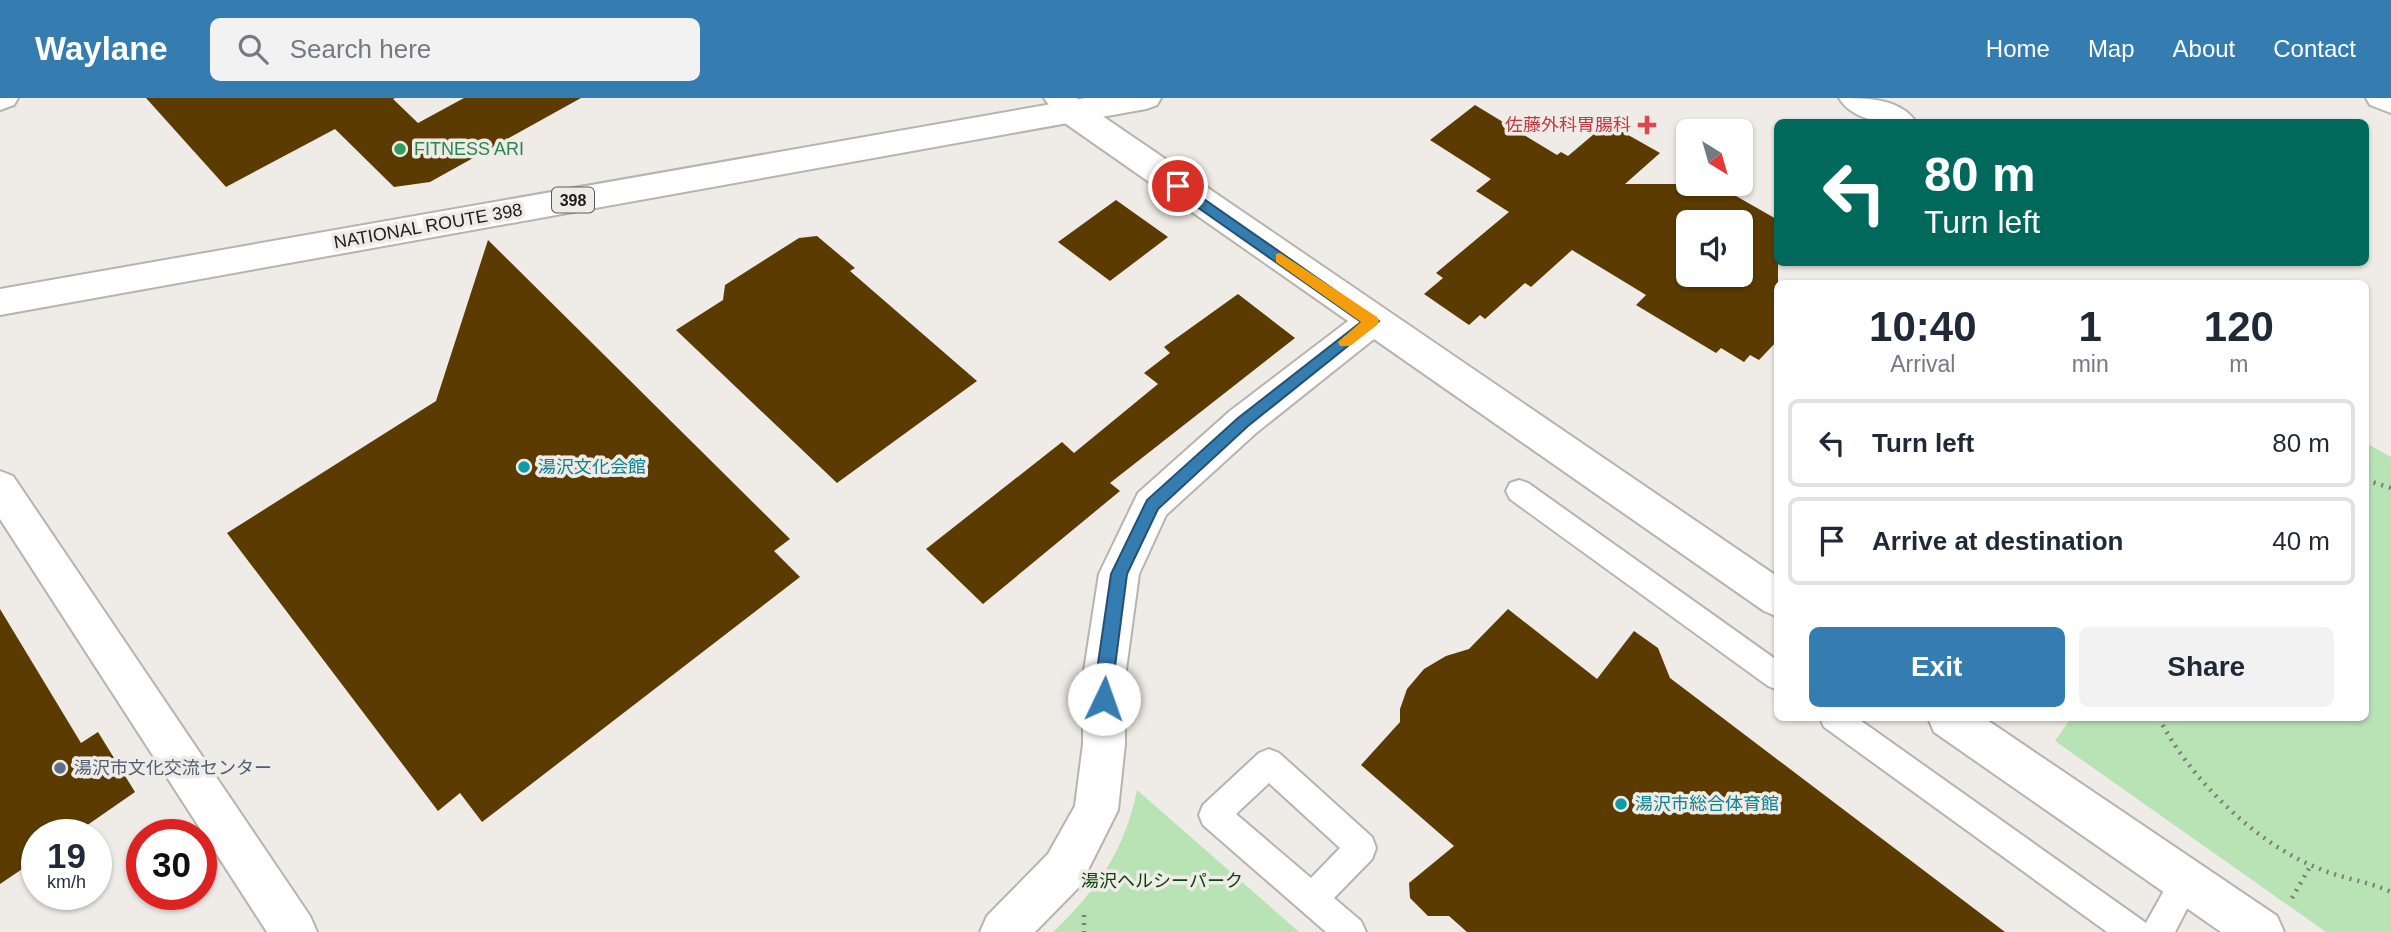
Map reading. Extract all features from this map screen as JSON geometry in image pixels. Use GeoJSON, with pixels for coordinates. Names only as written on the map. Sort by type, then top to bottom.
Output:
{"type":"FeatureCollection","features":[{"type":"Feature","properties":{"kind":"main road","name":"NATIONAL ROUTE 398"},"geometry":{"type":"LineString","coordinates":[[0,302],[1064,105],[1146,98]]}},
{"type":"Feature","properties":{"kind":"main road"},"geometry":{"type":"LineString","coordinates":[[1854,98],[1894,119]]}},
{"type":"Feature","properties":{"kind":"main road"},"geometry":{"type":"LineString","coordinates":[[2381,98],[2391,102]]}},
{"type":"Feature","properties":{"kind":"main road"},"geometry":{"type":"LineString","coordinates":[[1064,105],[1372,321],[1774,596]]}},
{"type":"Feature","properties":{"kind":"main road"},"geometry":{"type":"LineString","coordinates":[[1003,932],[1064,870],[1096,810],[1104,744],[1104,677],[1119,574],[1152,504],[1243,422],[1372,321]]}},
{"type":"Feature","properties":{"kind":"main road"},"geometry":{"type":"LineString","coordinates":[[0,487],[294,932]]}},
{"type":"Feature","properties":{"kind":"main road"},"geometry":{"type":"LineString","coordinates":[[1953,721],[2262,932]]}},
{"type":"Feature","properties":{"kind":"lane"},"geometry":{"type":"LineString","coordinates":[[1518,492],[1774,674]]}},
{"type":"Feature","properties":{"kind":"lane"},"geometry":{"type":"LineString","coordinates":[[1838,721],[2134,932]]}},
{"type":"Feature","properties":{"kind":"lane"},"geometry":{"type":"LineString","coordinates":[[1313,898],[1361,848],[1269,763],[1214,815],[1350,932]]}},
{"type":"Feature","properties":{"kind":"lane"},"geometry":{"type":"LineString","coordinates":[[2158,932],[2187,880]]}},
{"type":"Feature","properties":{"kind":"path"},"geometry":{"type":"LineString","coordinates":[[2369,481],[2391,488]]}},
{"type":"Feature","properties":{"kind":"path"},"geometry":{"type":"LineString","coordinates":[[2160,721],[2175,750],[2236,813],[2311,865],[2391,892]]}},
{"type":"Feature","properties":{"kind":"green space"},"geometry":{"type":"Polygon","coordinates":[[[2369,445],[2391,457],[2391,932],[2326,932],[2055,741],[2069,721],[2369,721],[2369,445]]]}},
{"type":"Feature","properties":{"kind":"green space","name":"湯沢ヘルシーパーク"},"geometry":{"type":"Polygon","coordinates":[[[1137,790],[1299,932],[1053,932],[1083,901],[1107,868],[1125,832],[1137,790]]]}},
{"type":"Feature","properties":{"kind":"building"},"geometry":{"type":"Polygon","coordinates":[[[146,98],[395,98],[393,99],[418,123],[464,98],[581,98],[430,182],[394,187],[335,129],[226,187],[146,98]]]}},
{"type":"Feature","properties":{"kind":"building"},"geometry":{"type":"Polygon","coordinates":[[[1475,105],[1557,155],[1561,152],[1568,156],[1607,123],[1660,153],[1625,184],[1676,184],[1676,196],[1736,196],[1774,218],[1774,266],[1778,266],[1778,280],[1774,280],[1774,344],[1759,360],[1750,355],[1744,362],[1721,348],[1716,353],[1636,305],[1646,295],[1572,250],[1531,287],[1525,283],[1485,319],[1480,315],[1469,325],[1424,294],[1443,278],[1436,273],[1509,212],[1476,191],[1491,179],[1430,140],[1475,105]]]}},
{"type":"Feature","properties":{"kind":"building"},"geometry":{"type":"Polygon","coordinates":[[[1116,200],[1168,237],[1110,281],[1058,242],[1116,200]]]}},
{"type":"Feature","properties":{"kind":"building"},"geometry":{"type":"Polygon","coordinates":[[[817,236],[855,268],[850,271],[977,381],[837,483],[676,330],[723,300],[725,285],[799,238],[817,236]]]}},
{"type":"Feature","properties":{"kind":"building","name":"湯沢文化会館"},"geometry":{"type":"Polygon","coordinates":[[[488,240],[790,539],[774,551],[800,577],[482,822],[460,793],[438,811],[227,533],[436,401],[488,240]]]}},
{"type":"Feature","properties":{"kind":"building"},"geometry":{"type":"Polygon","coordinates":[[[1238,294],[1295,338],[1110,483],[1120,491],[983,604],[926,549],[1062,442],[1074,453],[1158,384],[1144,373],[1170,353],[1164,347],[1238,294]]]}},
{"type":"Feature","properties":{"kind":"building","name":"湯沢市文化交流センター"},"geometry":{"type":"Polygon","coordinates":[[[0,609],[81,743],[98,732],[135,792],[96,819],[21,819],[21,870],[0,884],[0,609]]]}},
{"type":"Feature","properties":{"kind":"building","name":"湯沢市総合体育館"},"geometry":{"type":"Polygon","coordinates":[[[1508,609],[1597,679],[1634,631],[1658,648],[1670,678],[2005,932],[1467,932],[1449,916],[1428,916],[1410,898],[1409,883],[1454,846],[1361,765],[1400,722],[1400,709],[1407,689],[1424,669],[1446,656],[1469,649],[1508,609]]]}},
{"type":"Feature","properties":{"kind":"slow traffic"},"geometry":{"type":"LineString","coordinates":[[1280,258],[1372,321],[1345,342]]}},
{"type":"Feature","properties":{"kind":"place","name":"佐藤外科胃腸科"},"geometry":{"type":"Point","coordinates":[1647,125]}},
{"type":"Feature","properties":{"kind":"place","name":"FITNESS ARI"},"geometry":{"type":"Point","coordinates":[400,149]}},
{"type":"Feature","properties":{"kind":"place","name":"湯沢文化会館"},"geometry":{"type":"Point","coordinates":[524,467]}},
{"type":"Feature","properties":{"kind":"place","name":"湯沢市文化交流センター"},"geometry":{"type":"Point","coordinates":[60,768]}},
{"type":"Feature","properties":{"kind":"place","name":"湯沢市総合体育館"},"geometry":{"type":"Point","coordinates":[1621,804]}},
{"type":"Feature","properties":{"kind":"route"},"geometry":{"type":"LineString","coordinates":[[1104,699],[1104,677],[1119,574],[1152,504],[1243,422],[1372,321],[1178,186]]}}]}
